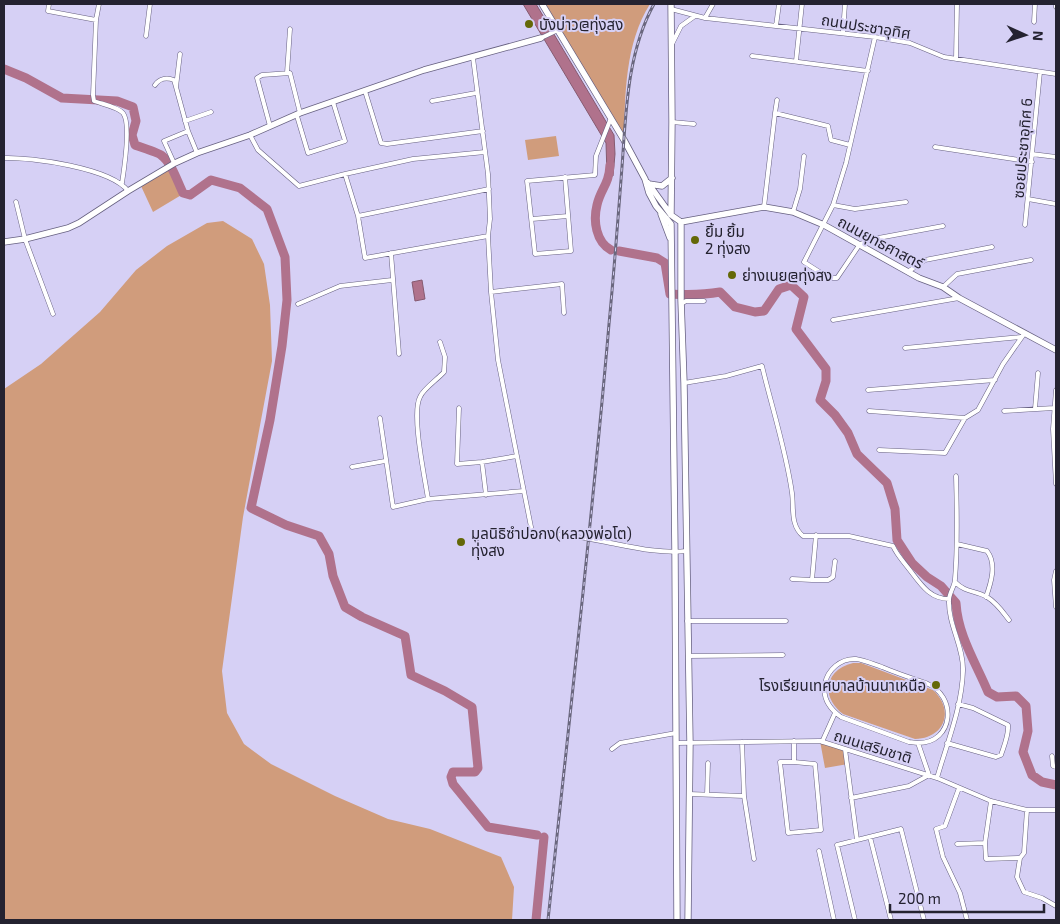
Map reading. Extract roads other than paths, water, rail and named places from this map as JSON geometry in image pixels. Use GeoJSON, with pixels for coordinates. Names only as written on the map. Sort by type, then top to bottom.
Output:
{"type":"FeatureCollection","features":[{"type":"Feature","properties":{"kind":"main road"},"geometry":{"type":"LineString","coordinates":[[542,4],[556,32],[645,179],[671,215],[681,222],[690,743],[688,920]]}},
{"type":"Feature","properties":{"kind":"main road"},"geometry":{"type":"LineString","coordinates":[[671,6],[671,215]]}},
{"type":"Feature","properties":{"kind":"main road"},"geometry":{"type":"LineString","coordinates":[[4,242],[25,239],[68,228],[79,223],[161,170],[197,153],[250,136],[298,115],[424,70],[541,38]]}},
{"type":"Feature","properties":{"kind":"main road"},"geometry":{"type":"LineString","coordinates":[[649,184],[662,186],[672,178]]}},
{"type":"Feature","properties":{"kind":"main road"},"geometry":{"type":"LineString","coordinates":[[645,179],[649,193],[671,224],[677,920]]}},
{"type":"Feature","properties":{"kind":"main road","name":"ถนนยุทธศาสตร์"},"geometry":{"type":"LineString","coordinates":[[681,222],[764,207],[793,212],[860,244],[919,278],[944,287],[959,298],[1023,335],[1056,350]]}},
{"type":"Feature","properties":{"kind":"main road"},"geometry":{"type":"LineString","coordinates":[[660,211],[671,242]]}},
{"type":"Feature","properties":{"kind":"street"},"geometry":{"type":"LineString","coordinates":[[49,4],[48,11],[96,20]]}},
{"type":"Feature","properties":{"kind":"street"},"geometry":{"type":"LineString","coordinates":[[99,4],[96,20],[94,99],[123,112],[126,119],[126,155],[122,184]]}},
{"type":"Feature","properties":{"kind":"street"},"geometry":{"type":"LineString","coordinates":[[146,36],[150,4]]}},
{"type":"Feature","properties":{"kind":"street"},"geometry":{"type":"LineString","coordinates":[[705,18],[713,4]]}},
{"type":"Feature","properties":{"kind":"street"},"geometry":{"type":"LineString","coordinates":[[776,26],[779,4]]}},
{"type":"Feature","properties":{"kind":"street"},"geometry":{"type":"LineString","coordinates":[[796,61],[802,4]]}},
{"type":"Feature","properties":{"kind":"street"},"geometry":{"type":"LineString","coordinates":[[843,32],[845,4]]}},
{"type":"Feature","properties":{"kind":"street"},"geometry":{"type":"LineString","coordinates":[[956,59],[957,4]]}},
{"type":"Feature","properties":{"kind":"street"},"geometry":{"type":"LineString","coordinates":[[1034,22],[1035,4]]}},
{"type":"Feature","properties":{"kind":"street","name":"ถนนประชาอุทิศ"},"geometry":{"type":"LineString","coordinates":[[671,6],[705,18],[875,37],[910,43],[935,54],[956,59],[1056,74]]}},
{"type":"Feature","properties":{"kind":"street"},"geometry":{"type":"LineString","coordinates":[[671,46],[681,26],[695,16]]}},
{"type":"Feature","properties":{"kind":"street"},"geometry":{"type":"LineString","coordinates":[[287,73],[290,29]]}},
{"type":"Feature","properties":{"kind":"street"},"geometry":{"type":"LineString","coordinates":[[541,38],[556,32]]}},
{"type":"Feature","properties":{"kind":"street"},"geometry":{"type":"LineString","coordinates":[[875,37],[850,145],[833,205],[824,226],[804,262],[829,278],[837,278],[860,244],[872,239],[943,226]]}},
{"type":"Feature","properties":{"kind":"street"},"geometry":{"type":"LineString","coordinates":[[176,87],[180,54]]}},
{"type":"Feature","properties":{"kind":"street"},"geometry":{"type":"LineString","coordinates":[[752,56],[868,71]]}},
{"type":"Feature","properties":{"kind":"street"},"geometry":{"type":"LineString","coordinates":[[473,58],[489,189],[490,219],[488,236],[491,292],[498,360],[532,532],[568,535],[675,553],[687,551]]}},
{"type":"Feature","properties":{"kind":"street","name":"ซอยประชาอุทิศ 6"},"geometry":{"type":"LineString","coordinates":[[1025,225],[1040,72]]}},
{"type":"Feature","properties":{"kind":"street"},"geometry":{"type":"LineString","coordinates":[[270,126],[257,78],[262,75],[290,73],[308,153],[345,141],[333,102]]}},
{"type":"Feature","properties":{"kind":"street"},"geometry":{"type":"LineString","coordinates":[[155,85],[160,80],[170,78],[174,80],[184,121],[197,153]]}},
{"type":"Feature","properties":{"kind":"street"},"geometry":{"type":"LineString","coordinates":[[365,91],[381,143],[387,144],[483,131]]}},
{"type":"Feature","properties":{"kind":"street"},"geometry":{"type":"LineString","coordinates":[[432,101],[476,92]]}},
{"type":"Feature","properties":{"kind":"street"},"geometry":{"type":"LineString","coordinates":[[764,207],[777,100]]}},
{"type":"Feature","properties":{"kind":"street"},"geometry":{"type":"LineString","coordinates":[[184,121],[211,112]]}},
{"type":"Feature","properties":{"kind":"street"},"geometry":{"type":"LineString","coordinates":[[775,112],[828,126],[831,140],[850,145]]}},
{"type":"Feature","properties":{"kind":"street"},"geometry":{"type":"LineString","coordinates":[[565,177],[571,251],[535,254],[527,181],[565,177],[595,175],[596,156],[610,120]]}},
{"type":"Feature","properties":{"kind":"street"},"geometry":{"type":"LineString","coordinates":[[672,122],[694,124]]}},
{"type":"Feature","properties":{"kind":"street"},"geometry":{"type":"LineString","coordinates":[[174,164],[164,141],[188,131]]}},
{"type":"Feature","properties":{"kind":"street"},"geometry":{"type":"LineString","coordinates":[[250,136],[258,150],[299,186],[413,159],[485,152]]}},
{"type":"Feature","properties":{"kind":"street"},"geometry":{"type":"LineString","coordinates":[[935,147],[1032,162]]}},
{"type":"Feature","properties":{"kind":"street"},"geometry":{"type":"LineString","coordinates":[[1032,154],[1056,157]]}},
{"type":"Feature","properties":{"kind":"street"},"geometry":{"type":"LineString","coordinates":[[793,212],[800,189],[804,156]]}},
{"type":"Feature","properties":{"kind":"street"},"geometry":{"type":"LineString","coordinates":[[4,158],[63,164],[106,175],[122,184],[128,191]]}},
{"type":"Feature","properties":{"kind":"street"},"geometry":{"type":"LineString","coordinates":[[345,174],[358,216],[365,258],[488,236]]}},
{"type":"Feature","properties":{"kind":"street"},"geometry":{"type":"LineString","coordinates":[[358,216],[489,189]]}},
{"type":"Feature","properties":{"kind":"street"},"geometry":{"type":"LineString","coordinates":[[1028,199],[1056,204]]}},
{"type":"Feature","properties":{"kind":"street"},"geometry":{"type":"LineString","coordinates":[[16,202],[25,239],[53,314]]}},
{"type":"Feature","properties":{"kind":"street"},"geometry":{"type":"LineString","coordinates":[[833,205],[855,210],[906,202]]}},
{"type":"Feature","properties":{"kind":"street"},"geometry":{"type":"LineString","coordinates":[[671,215],[671,224]]}},
{"type":"Feature","properties":{"kind":"street"},"geometry":{"type":"LineString","coordinates":[[532,220],[568,216]]}},
{"type":"Feature","properties":{"kind":"street"},"geometry":{"type":"LineString","coordinates":[[909,271],[925,260],[992,247]]}},
{"type":"Feature","properties":{"kind":"street"},"geometry":{"type":"LineString","coordinates":[[391,253],[399,354]]}},
{"type":"Feature","properties":{"kind":"street"},"geometry":{"type":"LineString","coordinates":[[944,287],[957,274],[1031,260]]}},
{"type":"Feature","properties":{"kind":"street"},"geometry":{"type":"LineString","coordinates":[[298,304],[340,286],[392,280]]}},
{"type":"Feature","properties":{"kind":"street"},"geometry":{"type":"LineString","coordinates":[[491,292],[562,284],[564,313]]}},
{"type":"Feature","properties":{"kind":"street"},"geometry":{"type":"LineString","coordinates":[[834,320],[959,298]]}},
{"type":"Feature","properties":{"kind":"street"},"geometry":{"type":"LineString","coordinates":[[681,302],[704,301]]}},
{"type":"Feature","properties":{"kind":"street"},"geometry":{"type":"LineString","coordinates":[[905,348],[1023,335]]}},
{"type":"Feature","properties":{"kind":"street"},"geometry":{"type":"LineString","coordinates":[[879,450],[944,453],[965,418],[978,410],[1023,335]]}},
{"type":"Feature","properties":{"kind":"street"},"geometry":{"type":"LineString","coordinates":[[428,500],[417,422],[417,404],[421,394],[444,372],[445,357],[440,342]]}},
{"type":"Feature","properties":{"kind":"street"},"geometry":{"type":"LineString","coordinates":[[684,383],[726,376],[762,366],[789,477],[794,522],[798,532],[803,536],[848,536],[893,546],[920,585],[940,599],[949,599]]}},
{"type":"Feature","properties":{"kind":"street"},"geometry":{"type":"LineString","coordinates":[[1035,409],[1038,373]]}},
{"type":"Feature","properties":{"kind":"street"},"geometry":{"type":"LineString","coordinates":[[868,390],[995,380]]}},
{"type":"Feature","properties":{"kind":"street"},"geometry":{"type":"LineString","coordinates":[[1056,390],[1053,429],[1056,484]]}},
{"type":"Feature","properties":{"kind":"street"},"geometry":{"type":"LineString","coordinates":[[459,408],[456,464],[517,456]]}},
{"type":"Feature","properties":{"kind":"street"},"geometry":{"type":"LineString","coordinates":[[1004,411],[1054,408]]}},
{"type":"Feature","properties":{"kind":"street"},"geometry":{"type":"LineString","coordinates":[[869,411],[965,418]]}},
{"type":"Feature","properties":{"kind":"street"},"geometry":{"type":"LineString","coordinates":[[380,418],[393,507],[428,500],[524,491]]}},
{"type":"Feature","properties":{"kind":"street"},"geometry":{"type":"LineString","coordinates":[[352,466],[385,461]]}},
{"type":"Feature","properties":{"kind":"street"},"geometry":{"type":"LineString","coordinates":[[482,462],[486,495]]}},
{"type":"Feature","properties":{"kind":"street"},"geometry":{"type":"LineString","coordinates":[[937,778],[958,704],[964,670],[962,656],[954,632],[949,599],[955,582],[957,544],[956,476]]}},
{"type":"Feature","properties":{"kind":"street"},"geometry":{"type":"LineString","coordinates":[[812,580],[816,535]]}},
{"type":"Feature","properties":{"kind":"street"},"geometry":{"type":"LineString","coordinates":[[957,544],[987,551],[989,554],[992,565],[992,580],[986,597]]}},
{"type":"Feature","properties":{"kind":"street"},"geometry":{"type":"LineString","coordinates":[[792,579],[828,580],[833,577],[835,561]]}},
{"type":"Feature","properties":{"kind":"street"},"geometry":{"type":"LineString","coordinates":[[1056,571],[1054,580],[1056,607]]}},
{"type":"Feature","properties":{"kind":"street"},"geometry":{"type":"LineString","coordinates":[[955,582],[962,589],[986,597],[1000,607],[1009,620]]}},
{"type":"Feature","properties":{"kind":"street"},"geometry":{"type":"LineString","coordinates":[[688,621],[786,621]]}},
{"type":"Feature","properties":{"kind":"street"},"geometry":{"type":"LineString","coordinates":[[688,656],[784,655]]}},
{"type":"Feature","properties":{"kind":"street"},"geometry":{"type":"LineString","coordinates":[[853,659],[867,662],[931,685],[942,695],[948,709],[947,719],[944,729],[932,740],[918,743],[875,730],[835,713],[827,703],[824,693],[828,674],[835,666],[853,659]]}},
{"type":"Feature","properties":{"kind":"street"},"geometry":{"type":"LineString","coordinates":[[947,743],[996,756],[1002,755],[1008,725],[973,708],[958,704]]}},
{"type":"Feature","properties":{"kind":"street"},"geometry":{"type":"LineString","coordinates":[[822,742],[835,713]]}},
{"type":"Feature","properties":{"kind":"street"},"geometry":{"type":"LineString","coordinates":[[612,749],[620,743],[676,733]]}},
{"type":"Feature","properties":{"kind":"street"},"geometry":{"type":"LineString","coordinates":[[794,741],[794,762]]}},
{"type":"Feature","properties":{"kind":"street"},"geometry":{"type":"LineString","coordinates":[[742,742],[744,796],[754,860]]}},
{"type":"Feature","properties":{"kind":"street","name":"ถนนเสริมชาติ"},"geometry":{"type":"LineString","coordinates":[[676,743],[822,742],[929,775],[990,800],[1028,810],[1056,810]]}},
{"type":"Feature","properties":{"kind":"street"},"geometry":{"type":"LineString","coordinates":[[851,798],[909,786],[929,775],[918,743]]}},
{"type":"Feature","properties":{"kind":"street"},"geometry":{"type":"LineString","coordinates":[[846,749],[857,840]]}},
{"type":"Feature","properties":{"kind":"street"},"geometry":{"type":"LineString","coordinates":[[1052,756],[1053,766],[1056,767]]}},
{"type":"Feature","properties":{"kind":"street"},"geometry":{"type":"LineString","coordinates":[[707,795],[708,762]]}},
{"type":"Feature","properties":{"kind":"street"},"geometry":{"type":"LineString","coordinates":[[780,762],[794,762],[815,764],[821,830],[788,833],[780,762]]}},
{"type":"Feature","properties":{"kind":"street"},"geometry":{"type":"LineString","coordinates":[[959,788],[944,826],[936,829],[943,857],[960,893],[967,920]]}},
{"type":"Feature","properties":{"kind":"street"},"geometry":{"type":"LineString","coordinates":[[689,794],[744,796]]}},
{"type":"Feature","properties":{"kind":"street"},"geometry":{"type":"LineString","coordinates":[[990,800],[985,843],[986,858],[1020,858]]}},
{"type":"Feature","properties":{"kind":"street"},"geometry":{"type":"LineString","coordinates":[[1028,810],[1024,853],[1020,858],[1017,876],[1024,892],[1042,898],[1056,906]]}},
{"type":"Feature","properties":{"kind":"street"},"geometry":{"type":"LineString","coordinates":[[855,920],[837,845],[901,829],[924,920]]}},
{"type":"Feature","properties":{"kind":"street"},"geometry":{"type":"LineString","coordinates":[[870,837],[891,920]]}},
{"type":"Feature","properties":{"kind":"street"},"geometry":{"type":"LineString","coordinates":[[958,844],[985,843]]}},
{"type":"Feature","properties":{"kind":"street"},"geometry":{"type":"LineString","coordinates":[[820,851],[834,920]]}},
{"type":"Feature","properties":{"kind":"waterway"},"geometry":{"type":"LineString","coordinates":[[4,69],[26,78],[62,98],[117,101],[133,107],[136,121],[132,135],[135,145],[160,154],[165,158],[183,193],[190,195],[211,180],[240,188],[267,209],[285,257],[287,300],[282,346],[270,420],[251,508],[286,525],[319,536],[329,554],[333,576],[345,607],[362,617],[405,636],[411,675],[445,691],[472,707],[478,768],[475,772],[453,772],[451,777],[453,784],[488,827],[537,835]]}},
{"type":"Feature","properties":{"kind":"waterway"},"geometry":{"type":"LineString","coordinates":[[610,165],[607,182],[597,205],[595,218],[599,236],[602,242],[611,250]]}},
{"type":"Feature","properties":{"kind":"waterway"},"geometry":{"type":"LineString","coordinates":[[619,251],[657,258],[665,263],[670,294],[720,292],[735,307],[755,312],[764,311],[779,289],[791,285],[804,297],[796,329],[826,369],[826,381],[820,400],[835,415],[848,433],[857,454],[887,483],[895,509],[897,540],[912,563],[927,577],[941,586],[956,603],[960,627],[988,692],[997,697],[1016,696],[1026,706],[1028,731],[1023,752],[1032,775],[1042,782],[1056,785]]}},
{"type":"Feature","properties":{"kind":"waterway"},"geometry":{"type":"LineString","coordinates":[[536,920],[544,837]]}},
{"type":"Feature","properties":{"kind":"railway"},"geometry":{"type":"LineString","coordinates":[[548,920],[595,473],[613,285],[629,83],[638,42],[654,4]]}},
{"type":"Feature","properties":{"kind":"place","name":"บังบ่าว@ทุ่งสง"},"geometry":{"type":"Point","coordinates":[529,24]}},
{"type":"Feature","properties":{"kind":"place","name":"ยิ้ม ยิ้ม 2 ทุ่งสง"},"geometry":{"type":"Point","coordinates":[695,240]}},
{"type":"Feature","properties":{"kind":"place","name":"ย่างเนย@ทุ่งสง"},"geometry":{"type":"Point","coordinates":[732,275]}},
{"type":"Feature","properties":{"kind":"place","name":"มูลนิธิซำปอกง(หลวงพ่อโต) ทุ่งสง"},"geometry":{"type":"Point","coordinates":[461,542]}},
{"type":"Feature","properties":{"kind":"place","name":"โรงเรียนเทศบาลบ้านนาเหนือ"},"geometry":{"type":"Point","coordinates":[936,685]}}]}
